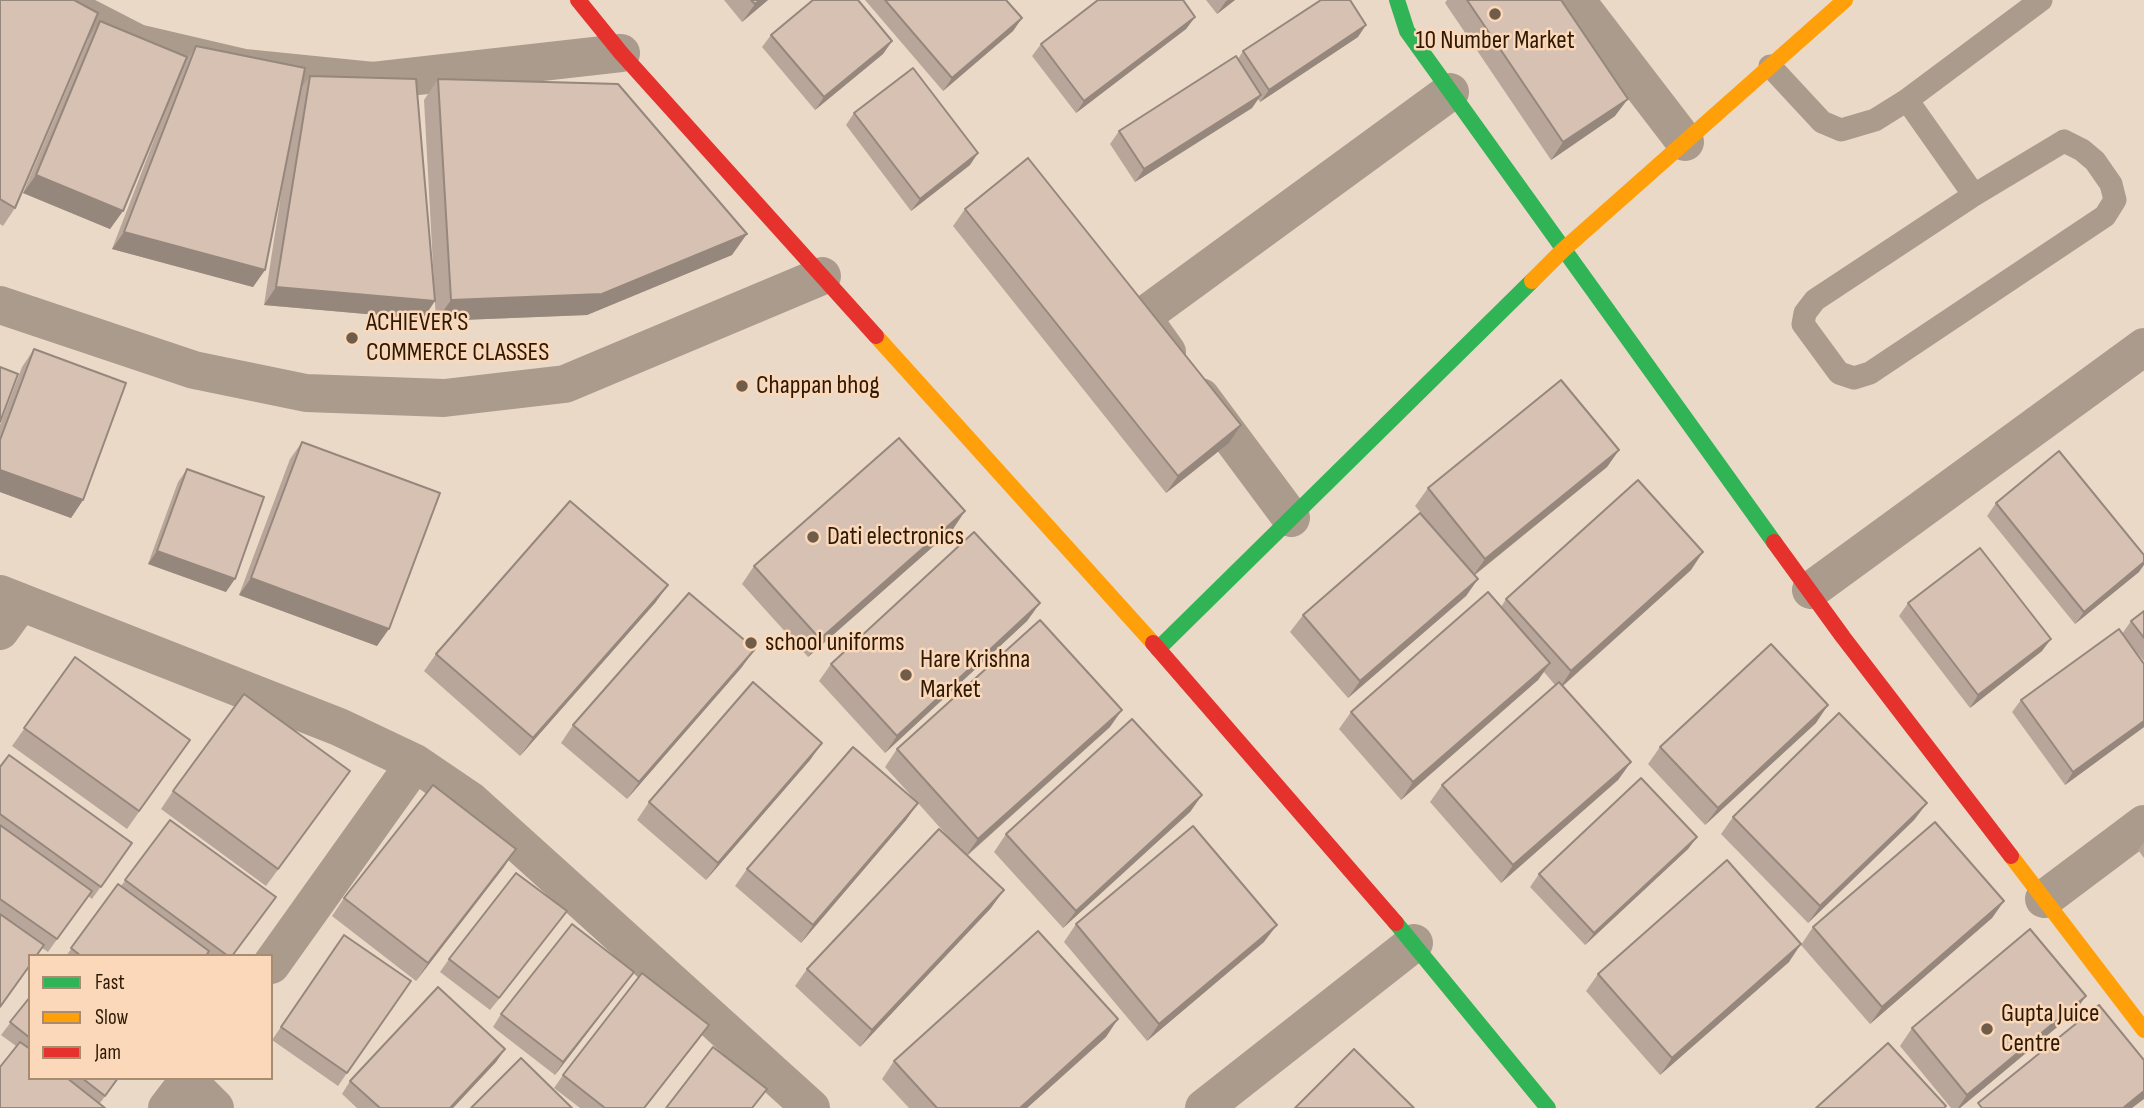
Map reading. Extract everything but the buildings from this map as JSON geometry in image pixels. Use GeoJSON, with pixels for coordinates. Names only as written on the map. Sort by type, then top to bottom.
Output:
{"type":"FeatureCollection","features":[{"type":"Feature","properties":{"kind":"street"},"geometry":{"type":"LineString","coordinates":[[60,0],[137,43],[244,68],[373,81],[621,53]]}},
{"type":"Feature","properties":{"kind":"street"},"geometry":{"type":"LineString","coordinates":[[578,0],[621,53],[1158,649],[1414,943],[1548,1108]]}},
{"type":"Feature","properties":{"kind":"street"},"geometry":{"type":"LineString","coordinates":[[1397,0],[1407,31],[1843,637],[2144,1030]]}},
{"type":"Feature","properties":{"kind":"street"},"geometry":{"type":"LineString","coordinates":[[1576,0],[1685,142]]}},
{"type":"Feature","properties":{"kind":"street"},"geometry":{"type":"LineString","coordinates":[[1158,649],[1563,250],[1845,0]]}},
{"type":"Feature","properties":{"kind":"street"},"geometry":{"type":"LineString","coordinates":[[1291,518],[1142,317],[1450,92]]}},
{"type":"Feature","properties":{"kind":"street"},"geometry":{"type":"LineString","coordinates":[[0,305],[194,370],[306,393],[444,398],[565,384],[822,276]]}},
{"type":"Feature","properties":{"kind":"street"},"geometry":{"type":"LineString","coordinates":[[1811,590],[2144,347]]}},
{"type":"Feature","properties":{"kind":"street"},"geometry":{"type":"LineString","coordinates":[[7,609],[339,727],[415,763],[471,802],[811,1108]]}},
{"type":"Feature","properties":{"kind":"street"},"geometry":{"type":"LineString","coordinates":[[273,962],[415,763]]}},
{"type":"Feature","properties":{"kind":"street"},"geometry":{"type":"LineString","coordinates":[[2043,899],[2144,824]]}},
{"type":"Feature","properties":{"kind":"street"},"geometry":{"type":"LineString","coordinates":[[1204,1108],[1414,943]]}},
{"type":"Feature","properties":{"kind":"street"},"geometry":{"type":"LineString","coordinates":[[182,1089],[215,1108]]}},
{"type":"Feature","properties":{"kind":"lane"},"geometry":{"type":"LineString","coordinates":[[1770,66],[1822,122],[1841,130],[1875,120],[1907,100],[2040,0]]}},
{"type":"Feature","properties":{"kind":"lane"},"geometry":{"type":"LineString","coordinates":[[1907,100],[1974,195]]}},
{"type":"Feature","properties":{"kind":"lane"},"geometry":{"type":"LineString","coordinates":[[2064,141],[2082,150],[2095,161],[2111,184],[2115,200],[2105,216],[1871,373],[1854,378],[1839,373],[1803,324],[1805,313],[1815,300],[1974,195],[2064,141]]}},
{"type":"Feature","properties":{"kind":"traffic: fast"},"geometry":{"type":"LineString","coordinates":[[1397,0],[1407,31],[1774,542]]}},
{"type":"Feature","properties":{"kind":"traffic: fast"},"geometry":{"type":"LineString","coordinates":[[1158,649],[1532,281]]}},
{"type":"Feature","properties":{"kind":"traffic: fast"},"geometry":{"type":"LineString","coordinates":[[1396,923],[1548,1108]]}},
{"type":"Feature","properties":{"kind":"traffic: slow"},"geometry":{"type":"LineString","coordinates":[[1532,281],[1563,250],[1845,0]]}},
{"type":"Feature","properties":{"kind":"traffic: slow"},"geometry":{"type":"LineString","coordinates":[[876,336],[1153,643]]}},
{"type":"Feature","properties":{"kind":"traffic: slow"},"geometry":{"type":"LineString","coordinates":[[2011,856],[2144,1030]]}},
{"type":"Feature","properties":{"kind":"traffic: jam"},"geometry":{"type":"LineString","coordinates":[[578,0],[621,53],[876,336]]}},
{"type":"Feature","properties":{"kind":"traffic: jam"},"geometry":{"type":"LineString","coordinates":[[1774,542],[1843,637],[2011,856]]}},
{"type":"Feature","properties":{"kind":"traffic: jam"},"geometry":{"type":"LineString","coordinates":[[1153,643],[1396,923]]}},
{"type":"Feature","properties":{"kind":"place","name":"10 Number Market"},"geometry":{"type":"Point","coordinates":[1495,14]}},
{"type":"Feature","properties":{"kind":"place","name":"ACHIEVER'S COMMERCE CLASSES"},"geometry":{"type":"Point","coordinates":[352,338]}},
{"type":"Feature","properties":{"kind":"place","name":"Chappan bhog"},"geometry":{"type":"Point","coordinates":[742,386]}},
{"type":"Feature","properties":{"kind":"place","name":"Dati electronics"},"geometry":{"type":"Point","coordinates":[813,537]}},
{"type":"Feature","properties":{"kind":"place","name":"school uniforms"},"geometry":{"type":"Point","coordinates":[751,643]}},
{"type":"Feature","properties":{"kind":"place","name":"Hare Krishna Market"},"geometry":{"type":"Point","coordinates":[906,675]}},
{"type":"Feature","properties":{"kind":"place","name":"Gupta Juice Centre"},"geometry":{"type":"Point","coordinates":[1987,1029]}}]}
